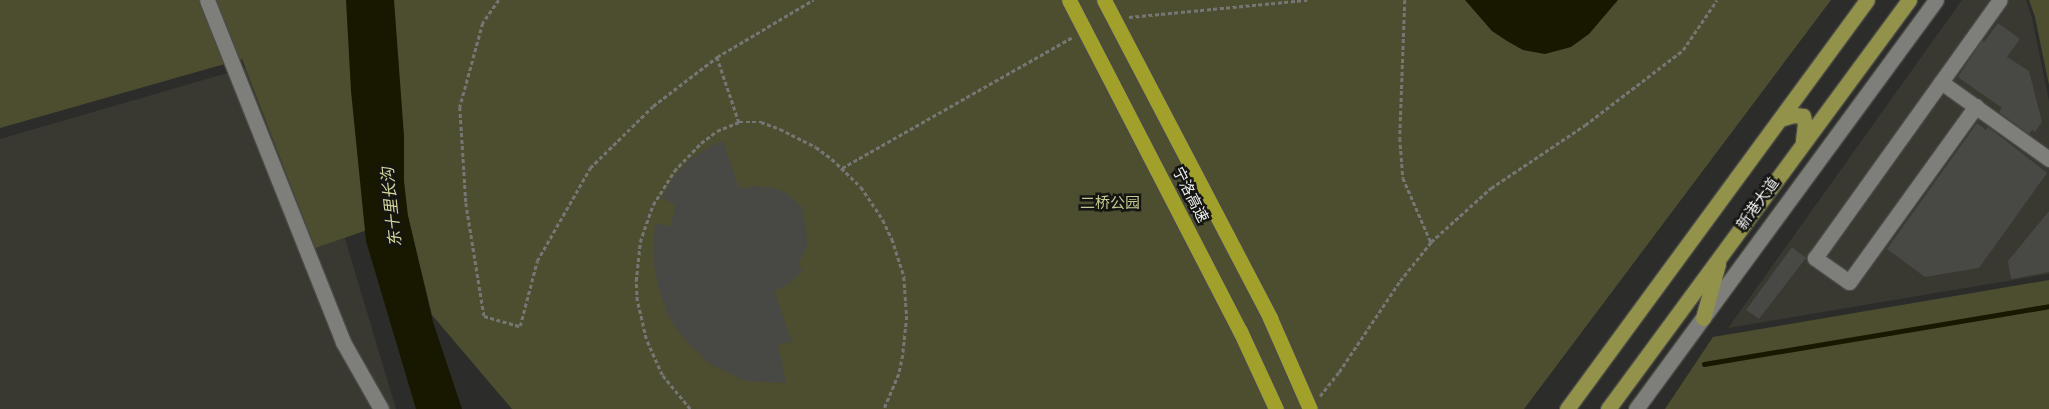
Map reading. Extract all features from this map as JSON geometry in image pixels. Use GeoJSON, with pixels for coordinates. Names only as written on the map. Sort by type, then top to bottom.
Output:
{"type":"FeatureCollection","features":[{"type":"Feature","properties":{"kind":"highway","name":"宁洛高速"},"geometry":{"type":"LineString","coordinates":[[1069,0],[1240,331],[1276,409]]}},
{"type":"Feature","properties":{"kind":"highway","name":"宁洛高速"},"geometry":{"type":"LineString","coordinates":[[1104,0],[1270,318],[1313,405]]}},
{"type":"Feature","properties":{"kind":"main road"},"geometry":{"type":"LineString","coordinates":[[1567,409],[1867,0]]}},
{"type":"Feature","properties":{"kind":"main road","name":"新港大道"},"geometry":{"type":"LineString","coordinates":[[1608,409],[1909,0]]}},
{"type":"Feature","properties":{"kind":"main road"},"geometry":{"type":"LineString","coordinates":[[1780,119],[1794,114],[1803,116],[1806,124],[1803,142]]}},
{"type":"Feature","properties":{"kind":"main road"},"geometry":{"type":"LineString","coordinates":[[1703,318],[1720,256]]}},
{"type":"Feature","properties":{"kind":"street"},"geometry":{"type":"LineString","coordinates":[[207,0],[344,342],[380,409]]}},
{"type":"Feature","properties":{"kind":"street"},"geometry":{"type":"LineString","coordinates":[[1636,409],[1936,0]]}},
{"type":"Feature","properties":{"kind":"street"},"geometry":{"type":"LineString","coordinates":[[1976,106],[1849,282],[1814,258],[2000,0]]}},
{"type":"Feature","properties":{"kind":"street"},"geometry":{"type":"LineString","coordinates":[[1941,82],[2049,158]]}},
{"type":"Feature","properties":{"kind":"path"},"geometry":{"type":"LineString","coordinates":[[499,0],[483,23],[460,107],[466,203],[484,316],[520,326],[536,261],[590,168],[653,106],[717,57],[813,0]]}},
{"type":"Feature","properties":{"kind":"path"},"geometry":{"type":"LineString","coordinates":[[1128,17],[1306,0]]}},
{"type":"Feature","properties":{"kind":"path"},"geometry":{"type":"LineString","coordinates":[[1405,0],[1400,138],[1403,178],[1431,242]]}},
{"type":"Feature","properties":{"kind":"path"},"geometry":{"type":"LineString","coordinates":[[1313,405],[1339,372],[1400,281],[1431,242],[1491,188],[1585,125],[1683,50],[1716,1]]}},
{"type":"Feature","properties":{"kind":"path"},"geometry":{"type":"LineString","coordinates":[[842,168],[1078,34]]}},
{"type":"Feature","properties":{"kind":"path"},"geometry":{"type":"LineString","coordinates":[[717,57],[739,122]]}},
{"type":"Feature","properties":{"kind":"path"},"geometry":{"type":"LineString","coordinates":[[690,409],[662,375],[646,339],[637,301],[636,282],[640,242],[653,205],[674,171],[701,143],[717,131],[739,122],[761,122],[816,147],[842,168],[861,187],[883,220],[892,239],[904,277],[907,316],[905,345],[899,374],[884,409]]}},
{"type":"Feature","properties":{"kind":"shaded area"},"geometry":{"type":"Polygon","coordinates":[[[1962,0],[2026,0],[2032,18],[2049,101],[2049,274],[1728,328],[1962,0]]]}},
{"type":"Feature","properties":{"kind":"shaded area"},"geometry":{"type":"Polygon","coordinates":[[[290,55],[396,409],[0,409],[0,139],[290,55]]]}},
{"type":"Feature","properties":{"kind":"green space","name":"二桥公园"},"geometry":{"type":"Polygon","coordinates":[[[0,0],[1831,0],[1524,409],[512,409],[432,315],[408,216],[315,248],[242,59],[0,128],[0,0]]]}},
{"type":"Feature","properties":{"kind":"green space"},"geometry":{"type":"Polygon","coordinates":[[[2029,0],[2049,0],[2049,85],[2035,17],[2029,0]]]}},
{"type":"Feature","properties":{"kind":"green space"},"geometry":{"type":"Polygon","coordinates":[[[2049,280],[2049,409],[1665,409],[1713,337],[2049,280]]]}},
{"type":"Feature","properties":{"kind":"water","name":"东十里长沟"},"geometry":{"type":"Polygon","coordinates":[[[346,0],[394,0],[404,136],[404,181],[408,216],[433,322],[462,409],[416,409],[366,241],[351,91],[346,0]]]}},
{"type":"Feature","properties":{"kind":"water"},"geometry":{"type":"Polygon","coordinates":[[[1465,0],[1618,0],[1589,34],[1571,47],[1545,54],[1523,50],[1492,31],[1465,0]]]}},
{"type":"Feature","properties":{"kind":"building"},"geometry":{"type":"Polygon","coordinates":[[[1998,23],[2020,39],[2007,57],[2029,71],[2042,122],[2035,132],[2032,130],[2029,134],[1999,112],[2002,108],[1958,77],[1982,40],[1984,42],[1998,23]]]}},
{"type":"Feature","properties":{"kind":"building"},"geometry":{"type":"Polygon","coordinates":[[[1977,123],[1986,130],[1988,127],[2047,173],[1979,268],[1925,277],[1887,249],[1977,123]]]}},
{"type":"Feature","properties":{"kind":"building"},"geometry":{"type":"Polygon","coordinates":[[[723,141],[739,189],[755,186],[773,188],[786,193],[805,210],[802,212],[806,227],[807,245],[798,266],[803,270],[791,282],[774,291],[792,342],[778,344],[786,383],[746,381],[710,364],[687,342],[676,328],[667,313],[658,285],[653,259],[655,223],[670,227],[676,205],[662,198],[673,178],[688,161],[711,146],[723,141]]]}},
{"type":"Feature","properties":{"kind":"building"},"geometry":{"type":"Polygon","coordinates":[[[2049,211],[2049,272],[2011,279],[2008,261],[2049,211]]]}},
{"type":"Feature","properties":{"kind":"building"},"geometry":{"type":"Polygon","coordinates":[[[1792,247],[1806,258],[1759,319],[1746,310],[1792,247]]]}},
{"type":"Feature","properties":{"kind":"waterway"},"geometry":{"type":"LineString","coordinates":[[1704,364],[2049,306]]}}]}
